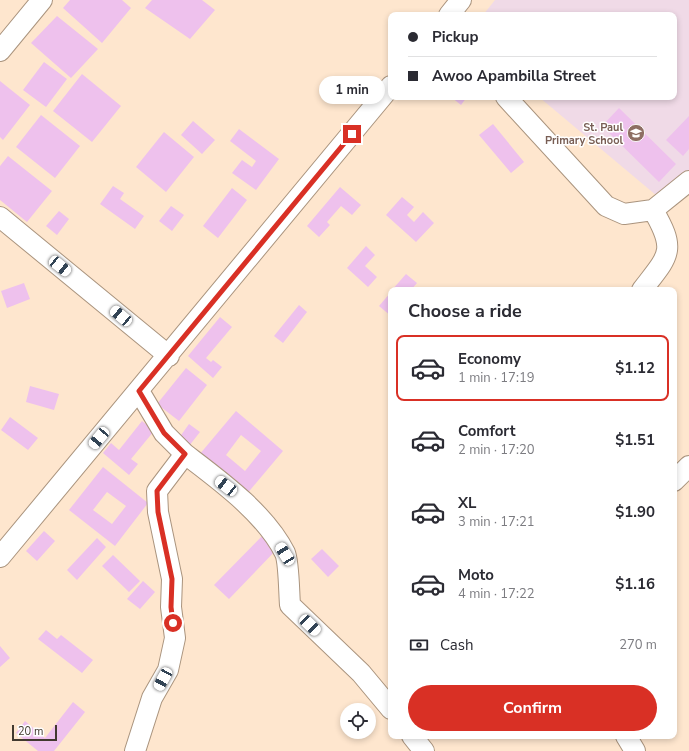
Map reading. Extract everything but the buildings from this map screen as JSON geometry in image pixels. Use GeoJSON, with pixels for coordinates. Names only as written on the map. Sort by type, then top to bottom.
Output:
{"type":"FeatureCollection","features":[{"type":"Feature","properties":{"kind":"street"},"geometry":{"type":"LineString","coordinates":[[0,51],[42,0]]}},
{"type":"Feature","properties":{"kind":"street"},"geometry":{"type":"LineString","coordinates":[[451,12],[461,0]]}},
{"type":"Feature","properties":{"kind":"street"},"geometry":{"type":"LineString","coordinates":[[0,558],[169,356],[388,90]]}},
{"type":"Feature","properties":{"kind":"street"},"geometry":{"type":"LineString","coordinates":[[509,100],[606,206],[624,214],[653,210],[689,181]]}},
{"type":"Feature","properties":{"kind":"street"},"geometry":{"type":"LineString","coordinates":[[644,287],[666,259],[668,243],[665,230],[653,210]]}},
{"type":"Feature","properties":{"kind":"street"},"geometry":{"type":"LineString","coordinates":[[0,217],[169,356]]}},
{"type":"Feature","properties":{"kind":"street"},"geometry":{"type":"LineString","coordinates":[[139,391],[164,433],[185,454],[237,494],[272,532],[285,554],[290,605],[361,674],[388,706]]}},
{"type":"Feature","properties":{"kind":"street"},"geometry":{"type":"LineString","coordinates":[[135,751],[152,698],[168,670],[175,638],[171,607],[172,579],[158,512],[157,491],[185,454]]}},
{"type":"Feature","properties":{"kind":"street"},"geometry":{"type":"LineString","coordinates":[[677,478],[689,466]]}},
{"type":"Feature","properties":{"kind":"street"},"geometry":{"type":"LineString","coordinates":[[414,739],[424,751]]}},
{"type":"Feature","properties":{"kind":"street"},"geometry":{"type":"LineString","coordinates":[[628,739],[635,751]]}},
{"type":"Feature","properties":{"kind":"shaded area","name":"St. Paul Primary School"},"geometry":{"type":"Polygon","coordinates":[[[495,0],[689,0],[689,170],[663,201],[543,100],[677,100],[677,12],[485,12],[495,0]]]}},
{"type":"Feature","properties":{"kind":"place","name":"St. Paul Primary School"},"geometry":{"type":"Point","coordinates":[636,133]}},
{"type":"Feature","properties":{"kind":"route"},"geometry":{"type":"LineString","coordinates":[[173,623],[171,607],[172,579],[158,512],[157,491],[185,454],[164,433],[139,391],[352,134]]}}]}
